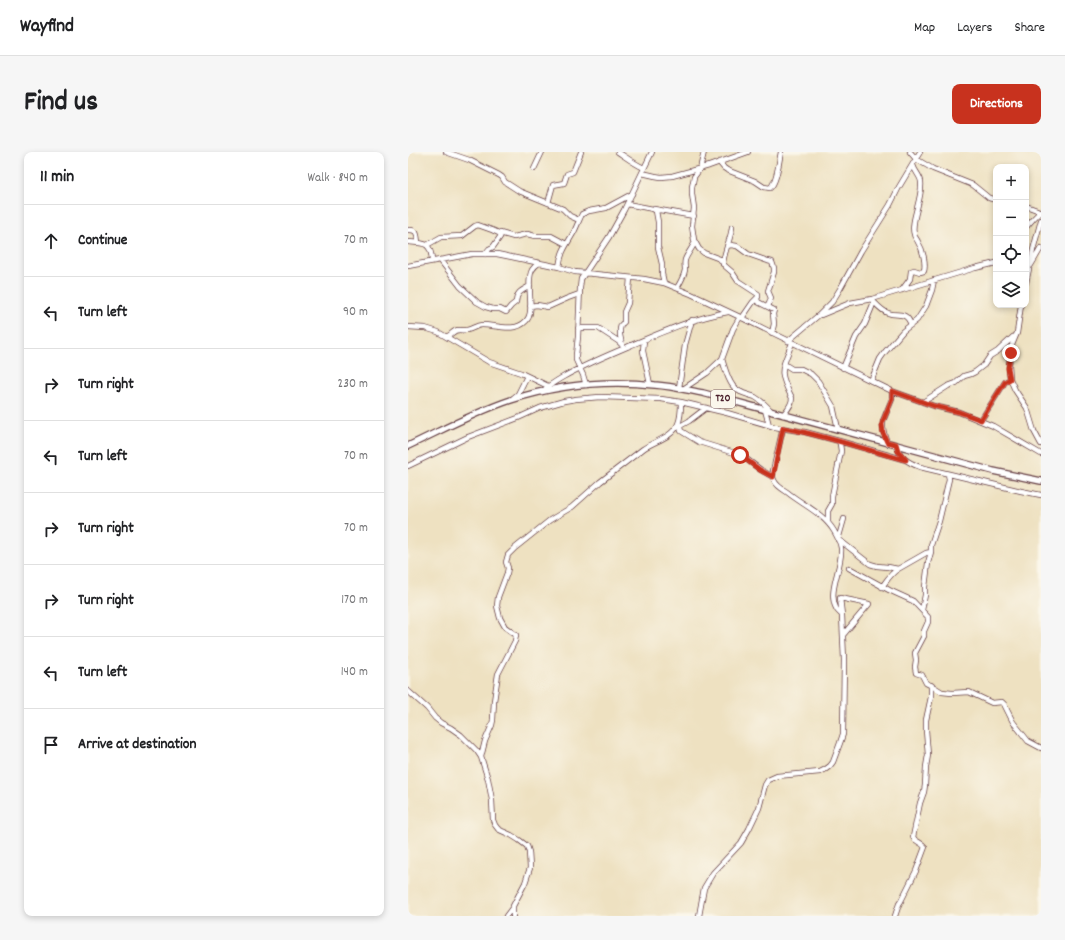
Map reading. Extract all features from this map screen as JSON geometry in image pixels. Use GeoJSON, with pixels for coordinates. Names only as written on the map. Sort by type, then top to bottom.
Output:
{"type":"FeatureCollection","features":[{"type":"Feature","properties":{"kind":"main road","name":"T20"},"geometry":{"type":"LineString","coordinates":[[408,446],[464,419],[511,400],[542,392],[560,388],[605,383],[650,384],[703,393],[993,471],[1041,481]]}},
{"type":"Feature","properties":{"kind":"street"},"geometry":{"type":"LineString","coordinates":[[446,152],[469,160],[499,175],[509,185],[522,193],[563,209],[570,216],[579,220]]}},
{"type":"Feature","properties":{"kind":"street"},"geometry":{"type":"LineString","coordinates":[[534,170],[542,152]]}},
{"type":"Feature","properties":{"kind":"street"},"geometry":{"type":"LineString","coordinates":[[548,203],[553,185],[564,184],[567,174],[573,172],[581,152]]}},
{"type":"Feature","properties":{"kind":"street"},"geometry":{"type":"LineString","coordinates":[[618,152],[644,168]]}},
{"type":"Feature","properties":{"kind":"street"},"geometry":{"type":"LineString","coordinates":[[586,385],[576,360],[581,279],[609,237],[652,152]]}},
{"type":"Feature","properties":{"kind":"street"},"geometry":{"type":"LineString","coordinates":[[704,152],[700,168],[694,176],[692,187],[694,208],[692,231],[695,242],[704,253],[720,259],[738,281],[756,293],[758,296],[758,302],[774,310],[774,324],[772,333]]}},
{"type":"Feature","properties":{"kind":"street"},"geometry":{"type":"LineString","coordinates":[[642,173],[666,177],[700,168],[748,152]]}},
{"type":"Feature","properties":{"kind":"street"},"geometry":{"type":"LineString","coordinates":[[719,162],[727,170],[755,181],[764,187],[770,188],[773,186],[781,152]]}},
{"type":"Feature","properties":{"kind":"street"},"geometry":{"type":"LineString","coordinates":[[910,152],[916,158],[943,174],[973,185],[989,198],[993,199]]}},
{"type":"Feature","properties":{"kind":"street"},"geometry":{"type":"LineString","coordinates":[[783,415],[792,400],[783,379],[782,372],[790,342],[832,302],[920,152]]}},
{"type":"Feature","properties":{"kind":"street"},"geometry":{"type":"LineString","coordinates":[[902,290],[910,279],[911,271],[924,271],[925,265],[923,261],[924,256],[914,234],[914,222],[921,192],[921,181],[915,172],[913,165]]}},
{"type":"Feature","properties":{"kind":"street"},"geometry":{"type":"LineString","coordinates":[[559,267],[560,257],[574,232],[580,216],[589,211],[606,208],[632,194]]}},
{"type":"Feature","properties":{"kind":"street"},"geometry":{"type":"LineString","coordinates":[[627,204],[694,216]]}},
{"type":"Feature","properties":{"kind":"street"},"geometry":{"type":"LineString","coordinates":[[1029,207],[1040,212],[1030,222]]}},
{"type":"Feature","properties":{"kind":"street"},"geometry":{"type":"LineString","coordinates":[[653,209],[656,211],[658,222],[658,247],[664,283]]}},
{"type":"Feature","properties":{"kind":"street"},"geometry":{"type":"LineString","coordinates":[[1029,268],[1041,223],[1030,222]]}},
{"type":"Feature","properties":{"kind":"street"},"geometry":{"type":"LineString","coordinates":[[427,245],[441,237],[462,236],[478,225],[500,234],[514,237],[527,234],[547,236],[553,237],[566,244]]}},
{"type":"Feature","properties":{"kind":"street"},"geometry":{"type":"LineString","coordinates":[[723,264],[727,246],[732,234],[732,226]]}},
{"type":"Feature","properties":{"kind":"street"},"geometry":{"type":"LineString","coordinates":[[408,230],[415,231],[417,233],[418,243]]}},
{"type":"Feature","properties":{"kind":"street"},"geometry":{"type":"LineString","coordinates":[[485,254],[500,238],[500,234]]}},
{"type":"Feature","properties":{"kind":"street"},"geometry":{"type":"LineString","coordinates":[[408,242],[427,245],[431,251],[432,261]]}},
{"type":"Feature","properties":{"kind":"street"},"geometry":{"type":"LineString","coordinates":[[677,288],[681,282],[685,270],[684,265],[686,259],[695,242]]}},
{"type":"Feature","properties":{"kind":"street"},"geometry":{"type":"LineString","coordinates":[[727,246],[737,246],[748,254],[768,262],[772,262],[774,272],[768,291],[771,298],[768,307]]}},
{"type":"Feature","properties":{"kind":"street"},"geometry":{"type":"LineString","coordinates":[[1029,252],[1041,248]]}},
{"type":"Feature","properties":{"kind":"street"},"geometry":{"type":"LineString","coordinates":[[1029,268],[1041,248]]}},
{"type":"Feature","properties":{"kind":"street"},"geometry":{"type":"LineString","coordinates":[[408,266],[472,254],[485,254],[509,256],[585,273],[664,283],[741,318],[892,391],[934,406],[959,412],[981,420],[1041,453]]}},
{"type":"Feature","properties":{"kind":"street"},"geometry":{"type":"LineString","coordinates":[[440,260],[460,286],[477,302],[486,307],[500,309],[506,312],[516,302],[519,293],[530,286]]}},
{"type":"Feature","properties":{"kind":"street"},"geometry":{"type":"LineString","coordinates":[[448,336],[454,331],[470,330],[478,326],[510,328],[518,327],[524,324],[531,312],[530,286],[532,271],[539,263]]}},
{"type":"Feature","properties":{"kind":"street"},"geometry":{"type":"LineString","coordinates":[[820,315],[850,303],[872,301],[934,280],[993,264]]}},
{"type":"Feature","properties":{"kind":"street"},"geometry":{"type":"LineString","coordinates":[[622,347],[620,329],[624,322],[624,312],[628,303],[630,278]]}},
{"type":"Feature","properties":{"kind":"street"},"geometry":{"type":"LineString","coordinates":[[871,381],[878,363],[885,352],[903,331],[917,320],[926,306],[934,280]]}},
{"type":"Feature","properties":{"kind":"street"},"geometry":{"type":"LineString","coordinates":[[530,306],[537,305],[548,307],[580,294]]}},
{"type":"Feature","properties":{"kind":"street"},"geometry":{"type":"LineString","coordinates":[[681,389],[707,373],[722,359],[728,343],[741,318],[757,299]]}},
{"type":"Feature","properties":{"kind":"street"},"geometry":{"type":"LineString","coordinates":[[872,301],[887,313],[900,314],[904,316],[908,319],[911,325]]}},
{"type":"Feature","properties":{"kind":"street"},"geometry":{"type":"LineString","coordinates":[[842,368],[856,337],[865,324],[872,301]]}},
{"type":"Feature","properties":{"kind":"street"},"geometry":{"type":"LineString","coordinates":[[1021,308],[1017,333],[1012,345],[1009,364],[1010,379],[1015,390],[1027,408],[1034,431],[1041,444]]}},
{"type":"Feature","properties":{"kind":"street"},"geometry":{"type":"LineString","coordinates":[[542,392],[548,386],[579,368],[622,347],[644,340],[692,320],[728,312]]}},
{"type":"Feature","properties":{"kind":"street"},"geometry":{"type":"LineString","coordinates":[[681,389],[684,349],[692,320]]}},
{"type":"Feature","properties":{"kind":"street"},"geometry":{"type":"LineString","coordinates":[[408,327],[425,328],[448,336],[489,362],[516,371],[548,386]]}},
{"type":"Feature","properties":{"kind":"street"},"geometry":{"type":"LineString","coordinates":[[578,328],[598,328],[618,341],[622,347]]}},
{"type":"Feature","properties":{"kind":"street"},"geometry":{"type":"LineString","coordinates":[[923,402],[948,386],[956,383],[964,376],[975,372],[984,365],[990,356],[1017,333]]}},
{"type":"Feature","properties":{"kind":"street"},"geometry":{"type":"LineString","coordinates":[[644,340],[643,351],[650,384]]}},
{"type":"Feature","properties":{"kind":"street"},"geometry":{"type":"LineString","coordinates":[[722,359],[733,387],[759,400],[772,412]]}},
{"type":"Feature","properties":{"kind":"street"},"geometry":{"type":"LineString","coordinates":[[784,364],[792,369],[799,369],[811,374],[818,381],[833,406],[838,429]]}},
{"type":"Feature","properties":{"kind":"street"},"geometry":{"type":"LineString","coordinates":[[511,400],[518,394],[527,376]]}},
{"type":"Feature","properties":{"kind":"street"},"geometry":{"type":"LineString","coordinates":[[981,420],[1005,382],[1010,379]]}},
{"type":"Feature","properties":{"kind":"street"},"geometry":{"type":"LineString","coordinates":[[887,442],[883,433],[882,424],[892,399],[892,391]]}},
{"type":"Feature","properties":{"kind":"street"},"geometry":{"type":"LineString","coordinates":[[408,466],[441,451],[454,443],[552,404],[576,399],[600,397],[661,399],[681,402],[769,425],[816,435],[906,460],[920,467],[1041,495]]}},
{"type":"Feature","properties":{"kind":"street"},"geometry":{"type":"LineString","coordinates":[[681,402],[679,425],[682,431],[699,442],[740,455],[760,470],[773,477]]}},
{"type":"Feature","properties":{"kind":"street"},"geometry":{"type":"LineString","coordinates":[[481,757],[485,741],[492,725],[498,674],[515,641],[516,636],[505,627],[500,618],[497,606],[498,597],[507,573],[508,568],[506,562],[508,555],[550,520],[572,508],[600,482],[643,449],[669,434],[679,425],[689,421],[706,408]]}},
{"type":"Feature","properties":{"kind":"street"},"geometry":{"type":"LineString","coordinates":[[765,410],[769,425]]}},
{"type":"Feature","properties":{"kind":"street"},"geometry":{"type":"LineString","coordinates":[[783,428],[773,477],[774,481],[821,517],[828,523],[835,533],[841,547],[841,556],[835,579],[834,603],[836,609],[842,615]]}},
{"type":"Feature","properties":{"kind":"street"},"geometry":{"type":"LineString","coordinates":[[828,523],[828,511],[832,504],[832,496],[841,451],[839,441]]}},
{"type":"Feature","properties":{"kind":"street"},"geometry":{"type":"LineString","coordinates":[[896,444],[898,451],[906,460]]}},
{"type":"Feature","properties":{"kind":"street"},"geometry":{"type":"LineString","coordinates":[[922,610],[931,545],[949,479],[948,474]]}},
{"type":"Feature","properties":{"kind":"street"},"geometry":{"type":"LineString","coordinates":[[838,540],[844,519]]}},
{"type":"Feature","properties":{"kind":"street"},"geometry":{"type":"LineString","coordinates":[[838,540],[870,564],[898,569]]}},
{"type":"Feature","properties":{"kind":"street"},"geometry":{"type":"LineString","coordinates":[[882,587],[894,571],[926,553],[931,552]]}},
{"type":"Feature","properties":{"kind":"street"},"geometry":{"type":"LineString","coordinates":[[849,568],[882,587],[913,601],[928,617],[924,636],[915,652],[916,673],[922,675],[926,683],[943,692],[952,694],[968,692],[992,703],[1002,702],[1013,722],[1028,741],[1041,748]]}},
{"type":"Feature","properties":{"kind":"street"},"geometry":{"type":"LineString","coordinates":[[699,916],[704,888],[713,873],[741,843],[759,808],[768,780],[778,776],[820,772],[829,768],[833,762],[843,734],[843,635],[840,598],[869,604],[843,635]]}},
{"type":"Feature","properties":{"kind":"street"},"geometry":{"type":"LineString","coordinates":[[895,916],[899,904],[916,871],[925,847],[914,840],[913,837],[925,786],[928,755],[926,720],[931,697],[931,685]]}},
{"type":"Feature","properties":{"kind":"street"},"geometry":{"type":"LineString","coordinates":[[408,691],[427,708],[435,718],[451,728],[470,743],[477,751],[481,757],[490,791],[493,820],[495,825],[526,846],[530,868],[525,884],[506,916]]}},
{"type":"Feature","properties":{"kind":"street"},"geometry":{"type":"LineString","coordinates":[[512,908],[513,916]]}},
{"type":"Feature","properties":{"kind":"route"},"geometry":{"type":"LineString","coordinates":[[740,455],[760,470],[773,477],[783,428],[816,435],[906,460],[898,451],[896,444],[887,442],[882,429],[882,424],[892,399],[892,391],[934,406],[959,412],[981,420],[1005,382],[1010,379],[1008,368],[1011,353]]}}]}
